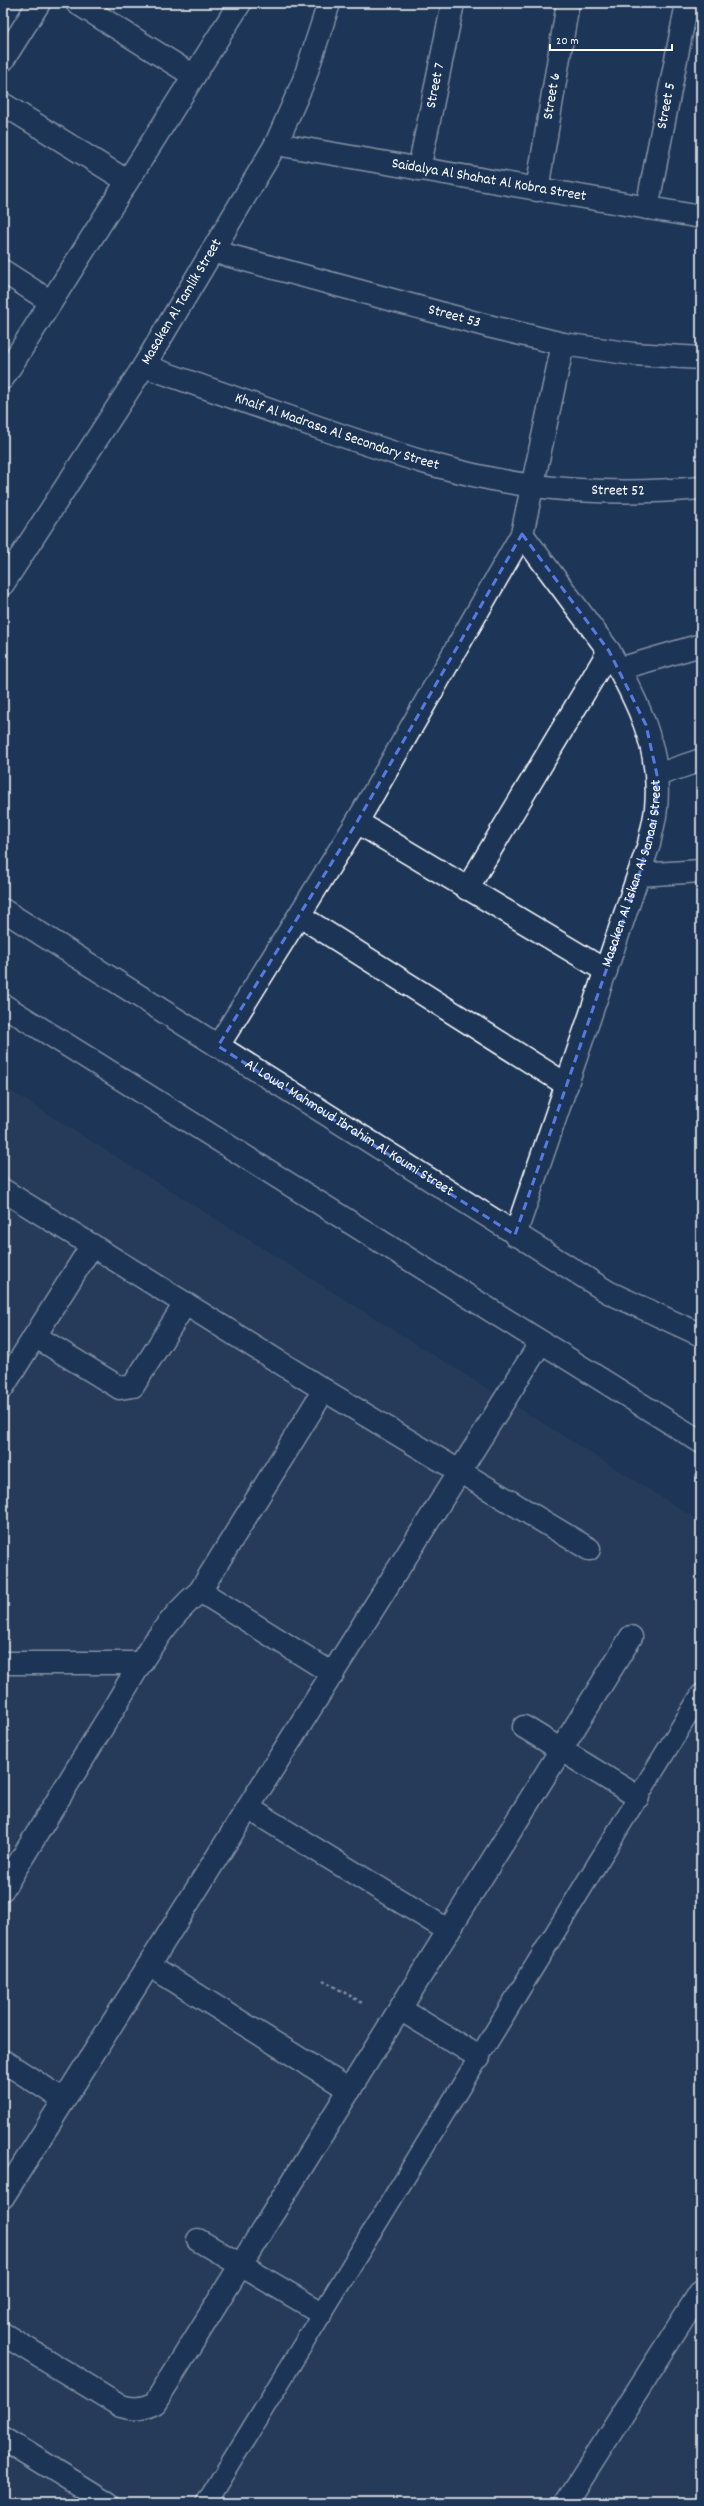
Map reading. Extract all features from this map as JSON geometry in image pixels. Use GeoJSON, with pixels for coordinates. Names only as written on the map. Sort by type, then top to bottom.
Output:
{"type":"FeatureCollection","features":[{"type":"Feature","properties":{"kind":"street"},"geometry":{"type":"LineString","coordinates":[[3,60],[39,3]]}},
{"type":"Feature","properties":{"kind":"street"},"geometry":{"type":"LineString","coordinates":[[77,3],[194,76]]}},
{"type":"Feature","properties":{"kind":"street"},"geometry":{"type":"LineString","coordinates":[[3,378],[240,3]]}},
{"type":"Feature","properties":{"kind":"street","name":"Masaken Al Tamlik Street"},"geometry":{"type":"LineString","coordinates":[[3,584],[144,366],[276,144],[304,80],[329,3]]}},
{"type":"Feature","properties":{"kind":"street","name":"Street 7"},"geometry":{"type":"LineString","coordinates":[[419,169],[453,3]]}},
{"type":"Feature","properties":{"kind":"street","name":"Street 6"},"geometry":{"type":"LineString","coordinates":[[537,190],[568,3]]}},
{"type":"Feature","properties":{"kind":"street","name":"Street 5"},"geometry":{"type":"LineString","coordinates":[[647,208],[686,3]]}},
{"type":"Feature","properties":{"kind":"street"},"geometry":{"type":"LineString","coordinates":[[3,104],[127,181]]}},
{"type":"Feature","properties":{"kind":"street","name":"Saidalya Al Shahat Al Kobra Street"},"geometry":{"type":"LineString","coordinates":[[276,144],[701,217]]}},
{"type":"Feature","properties":{"kind":"street","name":"Street 53"},"geometry":{"type":"LineString","coordinates":[[212,251],[488,326],[563,344],[633,354],[701,358]]}},
{"type":"Feature","properties":{"kind":"street"},"geometry":{"type":"LineString","coordinates":[[3,271],[51,302]]}},
{"type":"Feature","properties":{"kind":"street"},"geometry":{"type":"LineString","coordinates":[[218,1046],[357,822],[522,534],[534,486],[563,344]]}},
{"type":"Feature","properties":{"kind":"street","name":"Khalf Al Madrasa Al Secondary Street"},"geometry":{"type":"LineString","coordinates":[[144,366],[434,466],[534,486]]}},
{"type":"Feature","properties":{"kind":"street","name":"Street 52"},"geometry":{"type":"LineString","coordinates":[[534,486],[611,492],[701,488]]}},
{"type":"Feature","properties":{"kind":"street","name":"Masaken Al Iskan Al Sanaai Street"},"geometry":{"type":"LineString","coordinates":[[515,1235],[649,844],[656,809],[657,775],[646,725],[637,701],[614,660],[522,534]]}},
{"type":"Feature","properties":{"kind":"street"},"geometry":{"type":"LineString","coordinates":[[467,889],[614,660],[701,645]]}},
{"type":"Feature","properties":{"kind":"street"},"geometry":{"type":"LineString","coordinates":[[657,775],[701,760]]}},
{"type":"Feature","properties":{"kind":"street"},"geometry":{"type":"LineString","coordinates":[[357,822],[606,971]]}},
{"type":"Feature","properties":{"kind":"street"},"geometry":{"type":"LineString","coordinates":[[639,874],[701,871]]}},
{"type":"Feature","properties":{"kind":"street","name":"Al Lowa' Mahmoud Ibrahim Al Koumi Street"},"geometry":{"type":"LineString","coordinates":[[3,910],[515,1235],[608,1292],[698,1331]]}},
{"type":"Feature","properties":{"kind":"street"},"geometry":{"type":"LineString","coordinates":[[300,916],[567,1085]]}},
{"type":"Feature","properties":{"kind":"street"},"geometry":{"type":"LineString","coordinates":[[3,1005],[701,1442]]}},
{"type":"Feature","properties":{"kind":"street"},"geometry":{"type":"LineString","coordinates":[[3,1190],[324,1390],[590,1549]]}},
{"type":"Feature","properties":{"kind":"street"},"geometry":{"type":"LineString","coordinates":[[3,1387],[92,1245]]}},
{"type":"Feature","properties":{"kind":"street"},"geometry":{"type":"LineString","coordinates":[[35,1336],[120,1388],[126,1389],[133,1386],[185,1304]]}},
{"type":"Feature","properties":{"kind":"street"},"geometry":{"type":"LineString","coordinates":[[3,2197],[541,1342]]}},
{"type":"Feature","properties":{"kind":"street"},"geometry":{"type":"LineString","coordinates":[[3,1889],[166,1624],[182,1605],[200,1591],[324,1390]]}},
{"type":"Feature","properties":{"kind":"street"},"geometry":{"type":"LineString","coordinates":[[200,1591],[333,1674]]}},
{"type":"Feature","properties":{"kind":"street"},"geometry":{"type":"LineString","coordinates":[[3,2334],[121,2406],[132,2410],[145,2408],[156,2403],[631,1637]]}},
{"type":"Feature","properties":{"kind":"street"},"geometry":{"type":"LineString","coordinates":[[3,1663],[141,1663]]}},
{"type":"Feature","properties":{"kind":"street"},"geometry":{"type":"LineString","coordinates":[[524,1727],[638,1797]]}},
{"type":"Feature","properties":{"kind":"street"},"geometry":{"type":"LineString","coordinates":[[248,1808],[449,1931]]}},
{"type":"Feature","properties":{"kind":"street"},"geometry":{"type":"LineString","coordinates":[[149,1965],[350,2090]]}},
{"type":"Feature","properties":{"kind":"street"},"geometry":{"type":"LineString","coordinates":[[397,2016],[479,2057]]}},
{"type":"Feature","properties":{"kind":"street"},"geometry":{"type":"LineString","coordinates":[[3,2061],[64,2100]]}},
{"type":"Feature","properties":{"kind":"street"},"geometry":{"type":"LineString","coordinates":[[198,2240],[322,2313]]}},
{"type":"Feature","properties":{"kind":"street"},"geometry":{"type":"LineString","coordinates":[[566,2503],[701,2290]]}},
{"type":"Feature","properties":{"kind":"street"},"geometry":{"type":"LineString","coordinates":[[3,2438],[108,2503]]}},
{"type":"Feature","properties":{"kind":"lane"},"geometry":{"type":"LineString","coordinates":[[206,2503],[701,1694]]}},
{"type":"Feature","properties":{"kind":"path"},"geometry":{"type":"LineString","coordinates":[[323,1980],[397,2016]]}},
{"type":"Feature","properties":{"kind":"highlighted area"},"geometry":{"type":"Polygon","coordinates":[[[522,534],[609,651],[646,725],[657,775],[656,809],[639,875],[515,1235],[218,1046],[357,822],[522,534]]]}},
{"type":"Feature","properties":{"kind":"shaded area"},"geometry":{"type":"Polygon","coordinates":[[[3,1086],[701,1522],[701,2503],[3,2503],[3,1086]]]}}]}
